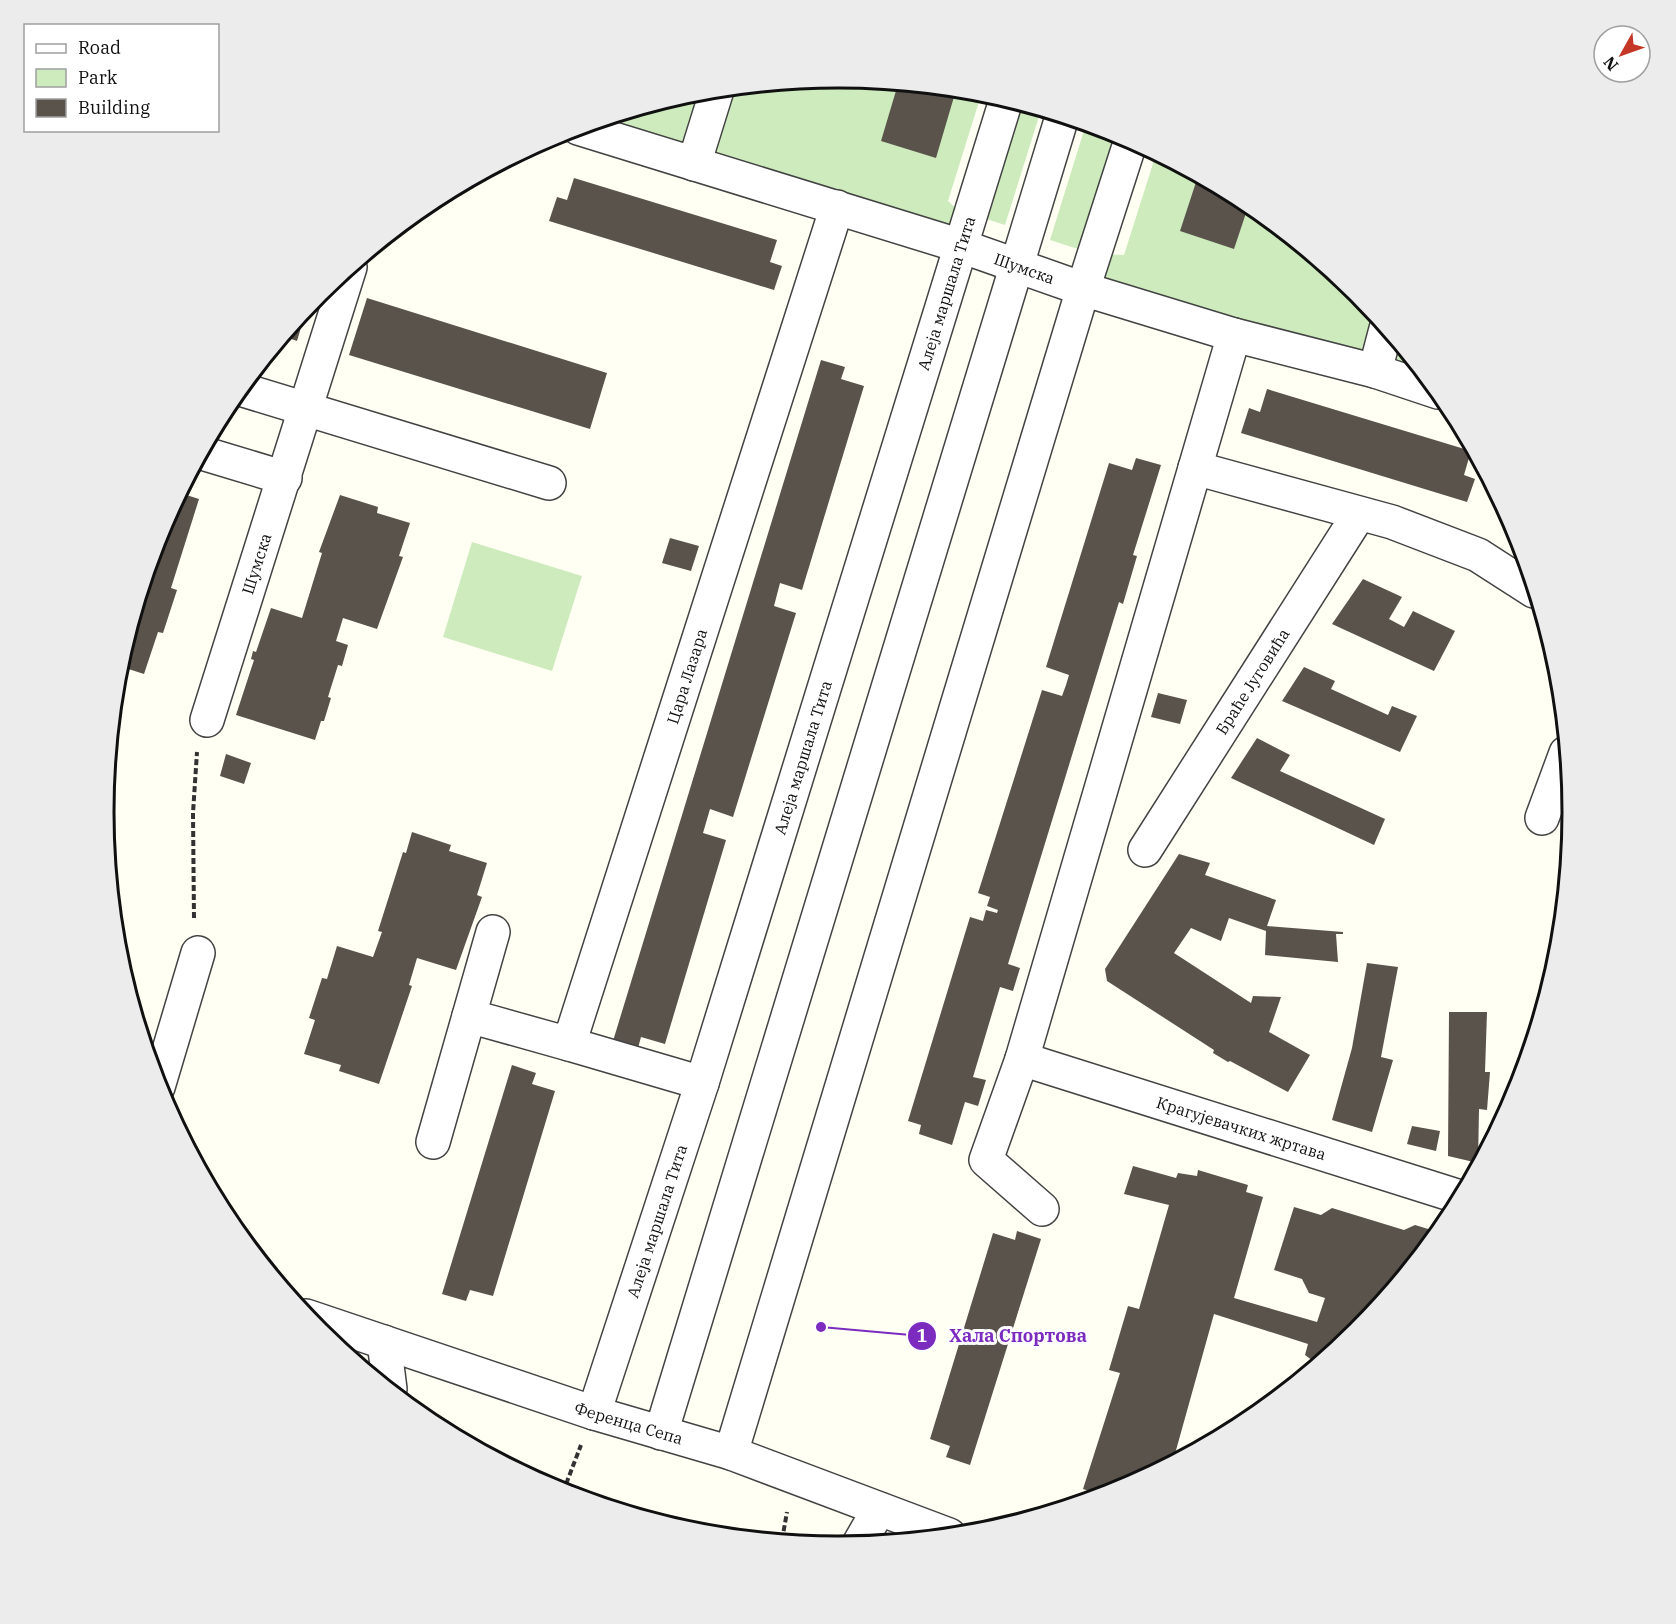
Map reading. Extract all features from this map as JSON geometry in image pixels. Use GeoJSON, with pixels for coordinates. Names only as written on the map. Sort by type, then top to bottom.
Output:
{"type":"FeatureCollection","features":[{"type":"Feature","properties":{"kind":"street"},"geometry":{"type":"LineString","coordinates":[[694,164],[714,99]]}},
{"type":"Feature","properties":{"kind":"street","name":"Алеја маршала Тита"},"geometry":{"type":"LineString","coordinates":[[594,1413],[702,1083],[1004,108]]}},
{"type":"Feature","properties":{"kind":"street"},"geometry":{"type":"LineString","coordinates":[[662,1433],[1060,124]]}},
{"type":"Feature","properties":{"kind":"street","name":"Шумска"},"geometry":{"type":"LineString","coordinates":[[592,132],[961,246],[1083,289],[1234,335],[1375,371],[1423,387]]}},
{"type":"Feature","properties":{"kind":"street"},"geometry":{"type":"LineString","coordinates":[[731,1453],[1083,289],[1128,150]]}},
{"type":"Feature","properties":{"kind":"street","name":"Цара Лазара"},"geometry":{"type":"LineString","coordinates":[[569,1044],[837,207]]}},
{"type":"Feature","properties":{"kind":"street","name":"Шумска"},"geometry":{"type":"LineString","coordinates":[[207,720],[345,283]]}},
{"type":"Feature","properties":{"kind":"street"},"geometry":{"type":"LineString","coordinates":[[1042,1209],[986,1160],[1022,1059],[1234,335]]}},
{"type":"Feature","properties":{"kind":"street"},"geometry":{"type":"LineString","coordinates":[[1375,371],[1384,337]]}},
{"type":"Feature","properties":{"kind":"street"},"geometry":{"type":"LineString","coordinates":[[249,392],[549,483]]}},
{"type":"Feature","properties":{"kind":"street"},"geometry":{"type":"LineString","coordinates":[[208,455],[285,478]]}},
{"type":"Feature","properties":{"kind":"street"},"geometry":{"type":"LineString","coordinates":[[1195,468],[1392,522],[1478,555],[1525,585]]}},
{"type":"Feature","properties":{"kind":"street","name":"Браће Југовића"},"geometry":{"type":"LineString","coordinates":[[1144,850],[1359,514]]}},
{"type":"Feature","properties":{"kind":"street"},"geometry":{"type":"LineString","coordinates":[[1542,818],[1560,769]]}},
{"type":"Feature","properties":{"kind":"street"},"geometry":{"type":"LineString","coordinates":[[433,1142],[493,932]]}},
{"type":"Feature","properties":{"kind":"street"},"geometry":{"type":"LineString","coordinates":[[163,1071],[198,953]]}},
{"type":"Feature","properties":{"kind":"street"},"geometry":{"type":"LineString","coordinates":[[469,1016],[702,1083]]}},
{"type":"Feature","properties":{"kind":"street","name":"Крагујевачких жртава"},"geometry":{"type":"LineString","coordinates":[[1022,1059],[1452,1195]]}},
{"type":"Feature","properties":{"kind":"street","name":"Ференца Сепа"},"geometry":{"type":"LineString","coordinates":[[330,1328],[364,1344],[731,1453],[933,1529]]}},
{"type":"Feature","properties":{"kind":"street"},"geometry":{"type":"LineString","coordinates":[[364,1344],[380,1371]]}},
{"type":"Feature","properties":{"kind":"street"},"geometry":{"type":"LineString","coordinates":[[864,1535],[879,1509]]}},
{"type":"Feature","properties":{"kind":"path"},"geometry":{"type":"LineString","coordinates":[[198,953],[194,912],[193,813],[197,750],[207,720]]}},
{"type":"Feature","properties":{"kind":"path"},"geometry":{"type":"LineString","coordinates":[[566,1482],[594,1413]]}},
{"type":"Feature","properties":{"kind":"green space"},"geometry":{"type":"Polygon","coordinates":[[[838,88],[885,90],[979,102],[948,201],[962,214],[956,231],[612,125],[697,102],[791,90],[838,88]]]}},
{"type":"Feature","properties":{"kind":"green space"},"geometry":{"type":"Polygon","coordinates":[[[1013,110],[1039,117],[1005,225],[980,217],[1013,110]]]}},
{"type":"Feature","properties":{"kind":"green space"},"geometry":{"type":"Polygon","coordinates":[[[1084,132],[1116,144],[1081,250],[1050,240],[1084,132]]]}},
{"type":"Feature","properties":{"kind":"green space"},"geometry":{"type":"Polygon","coordinates":[[[1154,161],[1200,185],[1240,210],[1315,268],[1350,300],[1414,374],[1095,282],[1101,254],[1124,255],[1154,161]]]}},
{"type":"Feature","properties":{"kind":"green space"},"geometry":{"type":"Polygon","coordinates":[[[472,542],[582,576],[552,671],[443,637],[472,542]]]}},
{"type":"Feature","properties":{"kind":"building"},"geometry":{"type":"Polygon","coordinates":[[[896,91],[954,98],[936,158],[881,141],[896,91]]]}},
{"type":"Feature","properties":{"kind":"building"},"geometry":{"type":"Polygon","coordinates":[[[574,178],[777,240],[770,262],[782,266],[774,290],[549,221],[557,197],[567,200],[574,178]]]}},
{"type":"Feature","properties":{"kind":"building"},"geometry":{"type":"Polygon","coordinates":[[[1196,183],[1246,214],[1234,249],[1180,231],[1196,183]]]}},
{"type":"Feature","properties":{"kind":"building"},"geometry":{"type":"Polygon","coordinates":[[[367,298],[607,373],[590,429],[349,355],[367,298]]]}},
{"type":"Feature","properties":{"kind":"building"},"geometry":{"type":"Polygon","coordinates":[[[301,327],[297,341],[291,339],[301,327]]]}},
{"type":"Feature","properties":{"kind":"building"},"geometry":{"type":"Polygon","coordinates":[[[821,360],[845,367],[841,379],[864,386],[802,590],[780,583],[774,606],[796,613],[733,817],[710,809],[703,833],[726,840],[665,1044],[641,1037],[638,1048],[613,1041],[821,360]]]}},
{"type":"Feature","properties":{"kind":"building"},"geometry":{"type":"Polygon","coordinates":[[[1267,389],[1464,449],[1469,458],[1464,475],[1475,479],[1467,502],[1241,433],[1249,408],[1260,412],[1267,389]]]}},
{"type":"Feature","properties":{"kind":"building"},"geometry":{"type":"Polygon","coordinates":[[[1136,458],[1161,465],[1133,555],[1137,556],[1123,604],[1119,602],[1008,964],[1020,968],[1013,991],[1000,987],[973,1077],[986,1080],[978,1106],[965,1102],[952,1145],[919,1134],[921,1125],[908,1121],[970,917],[983,921],[986,910],[997,913],[998,910],[987,906],[990,897],[978,893],[1042,690],[1062,696],[1066,685],[1069,675],[1046,667],[1109,463],[1132,470],[1136,458]]]}},
{"type":"Feature","properties":{"kind":"building"},"geometry":{"type":"Polygon","coordinates":[[[188,495],[199,499],[171,588],[177,590],[163,633],[158,632],[144,674],[128,669],[139,625],[153,579],[188,495]]]}},
{"type":"Feature","properties":{"kind":"building"},"geometry":{"type":"Polygon","coordinates":[[[340,495],[378,507],[377,513],[410,523],[399,556],[403,557],[377,629],[343,618],[336,641],[348,645],[342,666],[338,665],[328,697],[331,698],[324,721],[321,721],[315,740],[236,715],[254,660],[251,659],[253,651],[256,652],[271,608],[302,618],[322,553],[319,552],[340,495]]]}},
{"type":"Feature","properties":{"kind":"building"},"geometry":{"type":"Polygon","coordinates":[[[670,538],[699,546],[691,571],[662,563],[670,538]]]}},
{"type":"Feature","properties":{"kind":"building"},"geometry":{"type":"Polygon","coordinates":[[[1363,579],[1402,597],[1389,619],[1404,627],[1413,611],[1455,631],[1434,671],[1332,624],[1363,579]]]}},
{"type":"Feature","properties":{"kind":"building"},"geometry":{"type":"Polygon","coordinates":[[[1304,667],[1335,681],[1331,689],[1388,715],[1392,706],[1417,716],[1400,752],[1282,701],[1304,667]]]}},
{"type":"Feature","properties":{"kind":"building"},"geometry":{"type":"Polygon","coordinates":[[[1158,693],[1187,700],[1180,724],[1151,717],[1158,693]]]}},
{"type":"Feature","properties":{"kind":"building"},"geometry":{"type":"Polygon","coordinates":[[[1257,738],[1290,755],[1280,771],[1385,819],[1374,845],[1231,778],[1257,738]]]}},
{"type":"Feature","properties":{"kind":"building"},"geometry":{"type":"Polygon","coordinates":[[[226,754],[251,763],[244,784],[220,776],[226,754]]]}},
{"type":"Feature","properties":{"kind":"building"},"geometry":{"type":"Polygon","coordinates":[[[412,832],[451,845],[449,851],[487,863],[477,895],[482,897],[456,970],[417,958],[409,985],[412,986],[379,1084],[339,1071],[341,1065],[304,1054],[315,1020],[309,1018],[322,978],[327,979],[337,946],[373,957],[382,932],[378,931],[403,852],[406,853],[412,832]]]}},
{"type":"Feature","properties":{"kind":"building"},"geometry":{"type":"Polygon","coordinates":[[[1179,854],[1210,863],[1205,875],[1276,900],[1267,926],[1343,932],[1343,934],[1336,934],[1338,962],[1265,955],[1266,931],[1229,918],[1221,941],[1191,928],[1174,953],[1251,1003],[1253,996],[1281,997],[1269,1032],[1310,1055],[1288,1092],[1213,1053],[1214,1050],[1107,981],[1105,969],[1179,854]]]}},
{"type":"Feature","properties":{"kind":"building"},"geometry":{"type":"Polygon","coordinates":[[[1367,963],[1398,967],[1381,1057],[1393,1060],[1372,1132],[1332,1120],[1352,1048],[1367,963]]]}},
{"type":"Feature","properties":{"kind":"building"},"geometry":{"type":"Polygon","coordinates":[[[1449,1012],[1487,1012],[1485,1072],[1490,1072],[1487,1110],[1479,1109],[1478,1149],[1472,1161],[1448,1156],[1449,1012]]]}},
{"type":"Feature","properties":{"kind":"building"},"geometry":{"type":"Polygon","coordinates":[[[512,1065],[536,1073],[532,1084],[555,1091],[493,1296],[470,1290],[466,1301],[442,1294],[512,1065]]]}},
{"type":"Feature","properties":{"kind":"building"},"geometry":{"type":"Polygon","coordinates":[[[1412,1126],[1440,1131],[1436,1151],[1407,1144],[1412,1126]]]}},
{"type":"Feature","properties":{"kind":"building"},"geometry":{"type":"Polygon","coordinates":[[[1133,1166],[1176,1178],[1178,1173],[1197,1176],[1198,1170],[1248,1185],[1246,1192],[1263,1197],[1234,1298],[1317,1322],[1325,1298],[1309,1293],[1302,1279],[1274,1270],[1294,1207],[1321,1215],[1332,1208],[1404,1230],[1415,1225],[1429,1229],[1382,1289],[1350,1324],[1311,1359],[1305,1355],[1308,1344],[1214,1314],[1176,1452],[1088,1491],[1083,1489],[1120,1373],[1109,1370],[1128,1306],[1139,1309],[1169,1205],[1124,1194],[1133,1166]]]}},
{"type":"Feature","properties":{"kind":"building"},"geometry":{"type":"Polygon","coordinates":[[[1017,1231],[1041,1239],[970,1465],[946,1457],[950,1446],[930,1439],[993,1233],[1015,1240],[1017,1231]]]}},
{"type":"Feature","properties":{"kind":"place","name":"Хала Спортова"},"geometry":{"type":"Point","coordinates":[821,1327]}}]}
